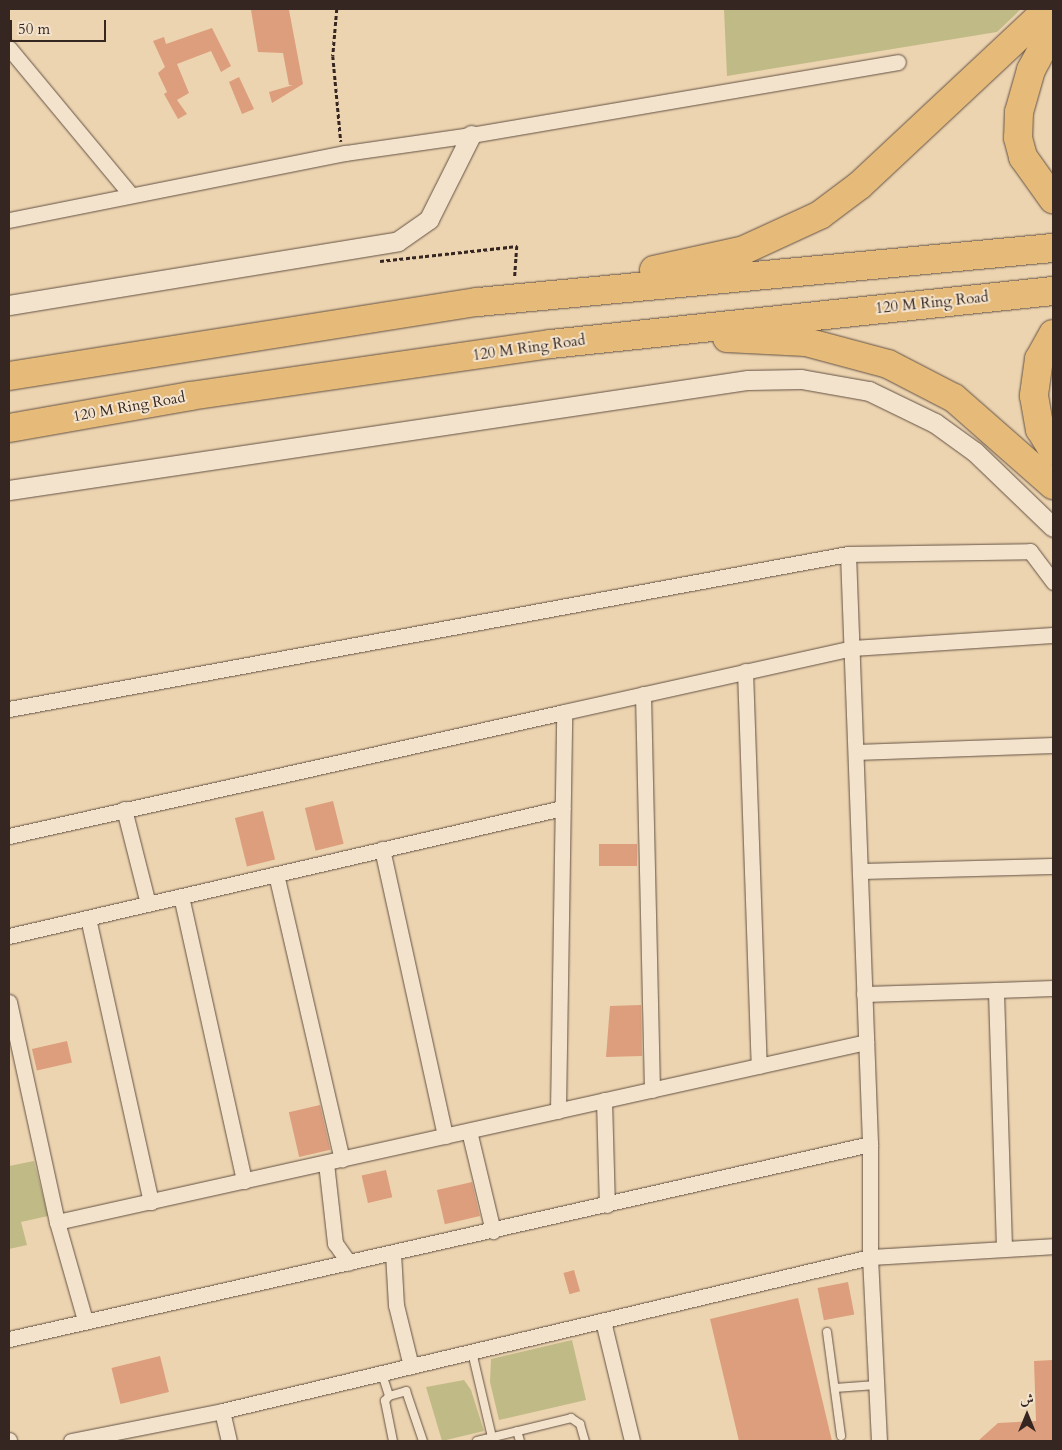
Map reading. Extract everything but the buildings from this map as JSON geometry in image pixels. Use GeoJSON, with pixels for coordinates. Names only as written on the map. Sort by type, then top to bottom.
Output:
{"type":"FeatureCollection","features":[{"type":"Feature","properties":{"kind":"highway"},"geometry":{"type":"LineString","coordinates":[[9,376],[478,302],[708,259],[788,233],[860,184],[1048,9]]}},
{"type":"Feature","properties":{"kind":"highway"},"geometry":{"type":"LineString","coordinates":[[1053,29],[1030,70],[1019,112],[1018,138],[1023,157],[1053,199]]}},
{"type":"Feature","properties":{"kind":"highway"},"geometry":{"type":"LineString","coordinates":[[478,302],[1053,248]]}},
{"type":"Feature","properties":{"kind":"highway","name":"120 M Ring Road"},"geometry":{"type":"LineString","coordinates":[[9,428],[190,396],[551,344],[1053,291]]}},
{"type":"Feature","properties":{"kind":"highway"},"geometry":{"type":"LineString","coordinates":[[1053,334],[1039,359],[1034,396],[1040,429],[1053,451]]}},
{"type":"Feature","properties":{"kind":"highway"},"geometry":{"type":"LineString","coordinates":[[551,344],[732,338],[806,342],[847,350],[888,364],[954,398],[1053,485]]}},
{"type":"Feature","properties":{"kind":"street"},"geometry":{"type":"LineString","coordinates":[[9,48],[131,196]]}},
{"type":"Feature","properties":{"kind":"street"},"geometry":{"type":"LineString","coordinates":[[9,220],[344,152],[471,135],[898,62]]}},
{"type":"Feature","properties":{"kind":"street"},"geometry":{"type":"LineString","coordinates":[[9,305],[398,241],[429,219],[471,135]]}},
{"type":"Feature","properties":{"kind":"street"},"geometry":{"type":"LineString","coordinates":[[9,490],[748,380],[801,379],[869,391],[935,423],[975,452],[1053,527]]}},
{"type":"Feature","properties":{"kind":"street"},"geometry":{"type":"LineString","coordinates":[[9,709],[848,554],[1030,551],[1053,582]]}},
{"type":"Feature","properties":{"kind":"street"},"geometry":{"type":"LineString","coordinates":[[848,554],[870,1144],[870,1257],[879,1441]]}},
{"type":"Feature","properties":{"kind":"street"},"geometry":{"type":"LineString","coordinates":[[9,836],[852,648],[1053,635]]}},
{"type":"Feature","properties":{"kind":"street"},"geometry":{"type":"LineString","coordinates":[[746,671],[759,1066]]}},
{"type":"Feature","properties":{"kind":"street"},"geometry":{"type":"LineString","coordinates":[[643,694],[652,1090]]}},
{"type":"Feature","properties":{"kind":"street"},"geometry":{"type":"LineString","coordinates":[[558,1111],[564,712]]}},
{"type":"Feature","properties":{"kind":"street"},"geometry":{"type":"LineString","coordinates":[[856,752],[1053,745]]}},
{"type":"Feature","properties":{"kind":"street"},"geometry":{"type":"LineString","coordinates":[[9,936],[562,808]]}},
{"type":"Feature","properties":{"kind":"street"},"geometry":{"type":"LineString","coordinates":[[124,809],[148,904]]}},
{"type":"Feature","properties":{"kind":"street"},"geometry":{"type":"LineString","coordinates":[[382,849],[445,1136]]}},
{"type":"Feature","properties":{"kind":"street"},"geometry":{"type":"LineString","coordinates":[[860,871],[1053,866]]}},
{"type":"Feature","properties":{"kind":"street"},"geometry":{"type":"LineString","coordinates":[[276,874],[342,1159]]}},
{"type":"Feature","properties":{"kind":"street"},"geometry":{"type":"LineString","coordinates":[[181,896],[244,1181]]}},
{"type":"Feature","properties":{"kind":"street"},"geometry":{"type":"LineString","coordinates":[[88,918],[151,1202]]}},
{"type":"Feature","properties":{"kind":"street"},"geometry":{"type":"LineString","coordinates":[[864,994],[1053,988]]}},
{"type":"Feature","properties":{"kind":"street"},"geometry":{"type":"LineString","coordinates":[[996,990],[1004,1247]]}},
{"type":"Feature","properties":{"kind":"street"},"geometry":{"type":"LineString","coordinates":[[9,1002],[57,1222],[85,1320]]}},
{"type":"Feature","properties":{"kind":"street"},"geometry":{"type":"LineString","coordinates":[[57,1222],[866,1042]]}},
{"type":"Feature","properties":{"kind":"street"},"geometry":{"type":"LineString","coordinates":[[604,1100],[607,1205]]}},
{"type":"Feature","properties":{"kind":"street"},"geometry":{"type":"LineString","coordinates":[[469,1131],[493,1232]]}},
{"type":"Feature","properties":{"kind":"street"},"geometry":{"type":"LineString","coordinates":[[9,1339],[85,1320],[493,1232],[870,1144]]}},
{"type":"Feature","properties":{"kind":"street"},"geometry":{"type":"LineString","coordinates":[[326,1163],[335,1243],[349,1263]]}},
{"type":"Feature","properties":{"kind":"street"},"geometry":{"type":"LineString","coordinates":[[71,1441],[134,1435],[222,1411],[870,1257],[1004,1247],[1053,1246]]}},
{"type":"Feature","properties":{"kind":"street"},"geometry":{"type":"LineString","coordinates":[[393,1253],[396,1304],[411,1366]]}},
{"type":"Feature","properties":{"kind":"street"},"geometry":{"type":"LineString","coordinates":[[603,1321],[632,1441]]}},
{"type":"Feature","properties":{"kind":"street"},"geometry":{"type":"LineString","coordinates":[[222,1411],[229,1441]]}},
{"type":"Feature","properties":{"kind":"lane"},"geometry":{"type":"LineString","coordinates":[[827,1332],[841,1436]]}},
{"type":"Feature","properties":{"kind":"lane"},"geometry":{"type":"LineString","coordinates":[[472,1352],[492,1437]]}},
{"type":"Feature","properties":{"kind":"lane"},"geometry":{"type":"LineString","coordinates":[[382,1374],[389,1396],[385,1404],[393,1441]]}},
{"type":"Feature","properties":{"kind":"lane"},"geometry":{"type":"LineString","coordinates":[[835,1388],[876,1385]]}},
{"type":"Feature","properties":{"kind":"lane"},"geometry":{"type":"LineString","coordinates":[[389,1396],[408,1392],[423,1441]]}},
{"type":"Feature","properties":{"kind":"lane"},"geometry":{"type":"LineString","coordinates":[[477,1441],[571,1418],[580,1424],[585,1441]]}},
{"type":"Feature","properties":{"kind":"lane"},"geometry":{"type":"LineString","coordinates":[[517,1431],[520,1441]]}},
{"type":"Feature","properties":{"kind":"path"},"geometry":{"type":"LineString","coordinates":[[337,9],[335,92],[337,128],[344,152]]}},
{"type":"Feature","properties":{"kind":"path"},"geometry":{"type":"LineString","coordinates":[[376,262],[517,246],[515,277]]}},
{"type":"Feature","properties":{"kind":"shaded area"},"geometry":{"type":"Polygon","coordinates":[[[724,9],[1021,9],[997,32],[727,76],[724,9]]]}},
{"type":"Feature","properties":{"kind":"shaded area"},"geometry":{"type":"Polygon","coordinates":[[[34,1161],[48,1216],[21,1222],[27,1245],[9,1249],[9,1166],[34,1161]]]}},
{"type":"Feature","properties":{"kind":"shaded area"},"geometry":{"type":"Polygon","coordinates":[[[572,1340],[586,1400],[499,1420],[490,1382],[491,1359],[572,1340]]]}},
{"type":"Feature","properties":{"kind":"shaded area"},"geometry":{"type":"Polygon","coordinates":[[[464,1380],[471,1390],[484,1431],[442,1441],[426,1387],[464,1380]]]}}]}
